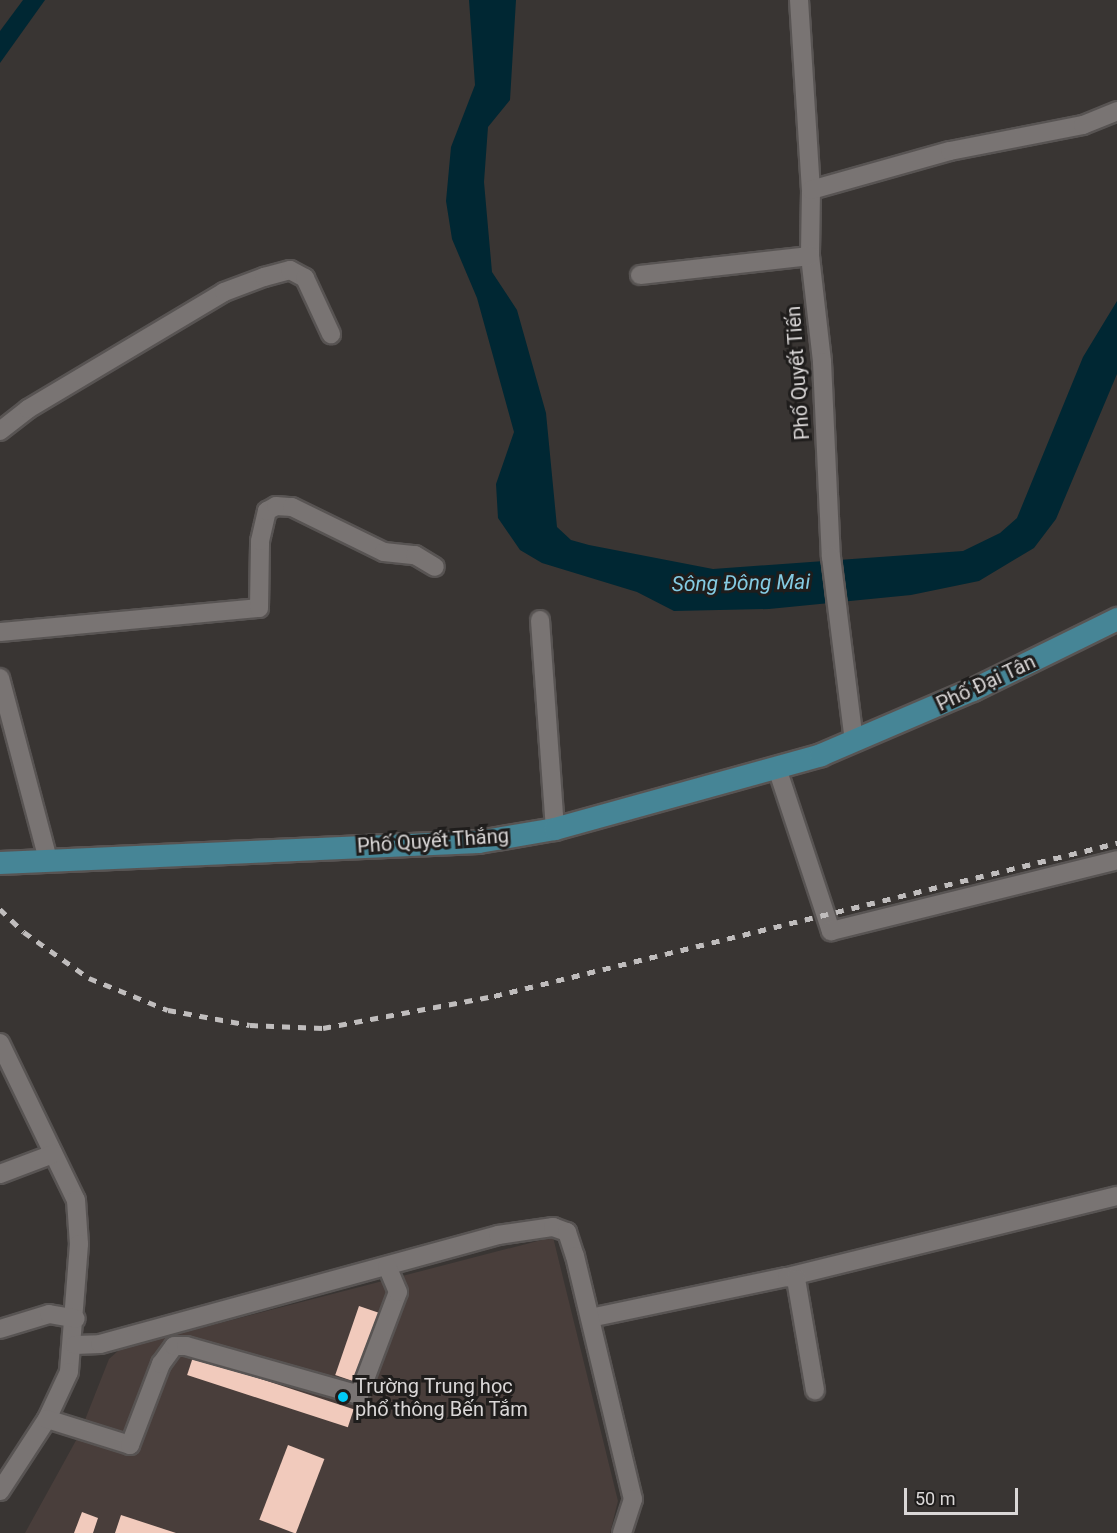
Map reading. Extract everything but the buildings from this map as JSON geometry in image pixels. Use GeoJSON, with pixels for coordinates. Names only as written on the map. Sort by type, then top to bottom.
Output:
{"type":"FeatureCollection","features":[{"type":"Feature","properties":{"kind":"main road","name":"Phố Đại Tân"},"geometry":{"type":"LineString","coordinates":[[854,742],[1117,620]]}},
{"type":"Feature","properties":{"kind":"main road","name":"Phố Quyết Thắng"},"geometry":{"type":"LineString","coordinates":[[0,863],[479,842],[555,829],[657,797],[777,768],[854,742]]}},
{"type":"Feature","properties":{"kind":"street","name":"Phố Quyết Tiến"},"geometry":{"type":"LineString","coordinates":[[799,0],[811,190],[810,256],[822,362],[831,557],[854,742]]}},
{"type":"Feature","properties":{"kind":"street"},"geometry":{"type":"LineString","coordinates":[[811,190],[950,151],[1083,125],[1117,111]]}},
{"type":"Feature","properties":{"kind":"street"},"geometry":{"type":"LineString","coordinates":[[640,275],[810,256]]}},
{"type":"Feature","properties":{"kind":"street"},"geometry":{"type":"LineString","coordinates":[[0,431],[28,409],[225,292],[264,277],[290,270],[304,278],[330,334]]}},
{"type":"Feature","properties":{"kind":"street"},"geometry":{"type":"LineString","coordinates":[[0,632],[259,608],[260,541],[267,511],[276,506],[292,507],[376,549],[415,555],[435,567]]}},
{"type":"Feature","properties":{"kind":"street"},"geometry":{"type":"LineString","coordinates":[[540,620],[555,829]]}},
{"type":"Feature","properties":{"kind":"street"},"geometry":{"type":"LineString","coordinates":[[0,678],[48,860]]}},
{"type":"Feature","properties":{"kind":"street"},"geometry":{"type":"LineString","coordinates":[[777,768],[831,931],[1117,860]]}},
{"type":"Feature","properties":{"kind":"street"},"geometry":{"type":"LineString","coordinates":[[0,1043],[76,1200],[75,1345],[69,1372],[47,1419],[0,1491]]}},
{"type":"Feature","properties":{"kind":"street"},"geometry":{"type":"LineString","coordinates":[[0,1174],[53,1154]]}},
{"type":"Feature","properties":{"kind":"street"},"geometry":{"type":"LineString","coordinates":[[590,1318],[787,1277],[1117,1196]]}},
{"type":"Feature","properties":{"kind":"street"},"geometry":{"type":"LineString","coordinates":[[75,1345],[100,1344],[498,1235],[553,1227],[567,1232],[633,1499],[622,1533]]}},
{"type":"Feature","properties":{"kind":"street"},"geometry":{"type":"LineString","coordinates":[[47,1419],[130,1445],[168,1351],[186,1346],[359,1395],[398,1292],[387,1266]]}},
{"type":"Feature","properties":{"kind":"street"},"geometry":{"type":"LineString","coordinates":[[787,1277],[796,1279],[801,1288],[815,1390]]}},
{"type":"Feature","properties":{"kind":"street"},"geometry":{"type":"LineString","coordinates":[[0,1329],[50,1314],[76,1319]]}},
{"type":"Feature","properties":{"kind":"shaded area","name":"Trường Trung học phổ thông Bến Tắm"},"geometry":{"type":"Polygon","coordinates":[[[553,1237],[618,1501],[610,1533],[25,1533],[79,1435],[109,1359],[120,1349],[553,1237]]]}},
{"type":"Feature","properties":{"kind":"water"},"geometry":{"type":"Polygon","coordinates":[[[23,0],[45,0],[0,63],[0,31],[23,0]]]}},
{"type":"Feature","properties":{"kind":"water","name":"Sông Đông Mai"},"geometry":{"type":"Polygon","coordinates":[[[469,0],[516,0],[510,100],[488,127],[484,182],[492,272],[517,310],[546,413],[557,527],[571,540],[589,545],[713,569],[963,551],[1000,533],[1017,518],[1083,357],[1117,301],[1117,374],[1056,519],[1034,548],[979,581],[911,595],[769,609],[674,611],[637,592],[542,563],[520,550],[498,518],[496,484],[514,432],[477,298],[452,239],[446,201],[451,147],[475,85],[469,0]]]}},
{"type":"Feature","properties":{"kind":"railway"},"geometry":{"type":"LineString","coordinates":[[0,909],[24,932],[89,978],[168,1010],[250,1025],[323,1028],[494,996],[1117,843]]}},
{"type":"Feature","properties":{"kind":"place","name":"Trường Trung học phổ thông Bến Tắm"},"geometry":{"type":"Point","coordinates":[343,1397]}}]}
